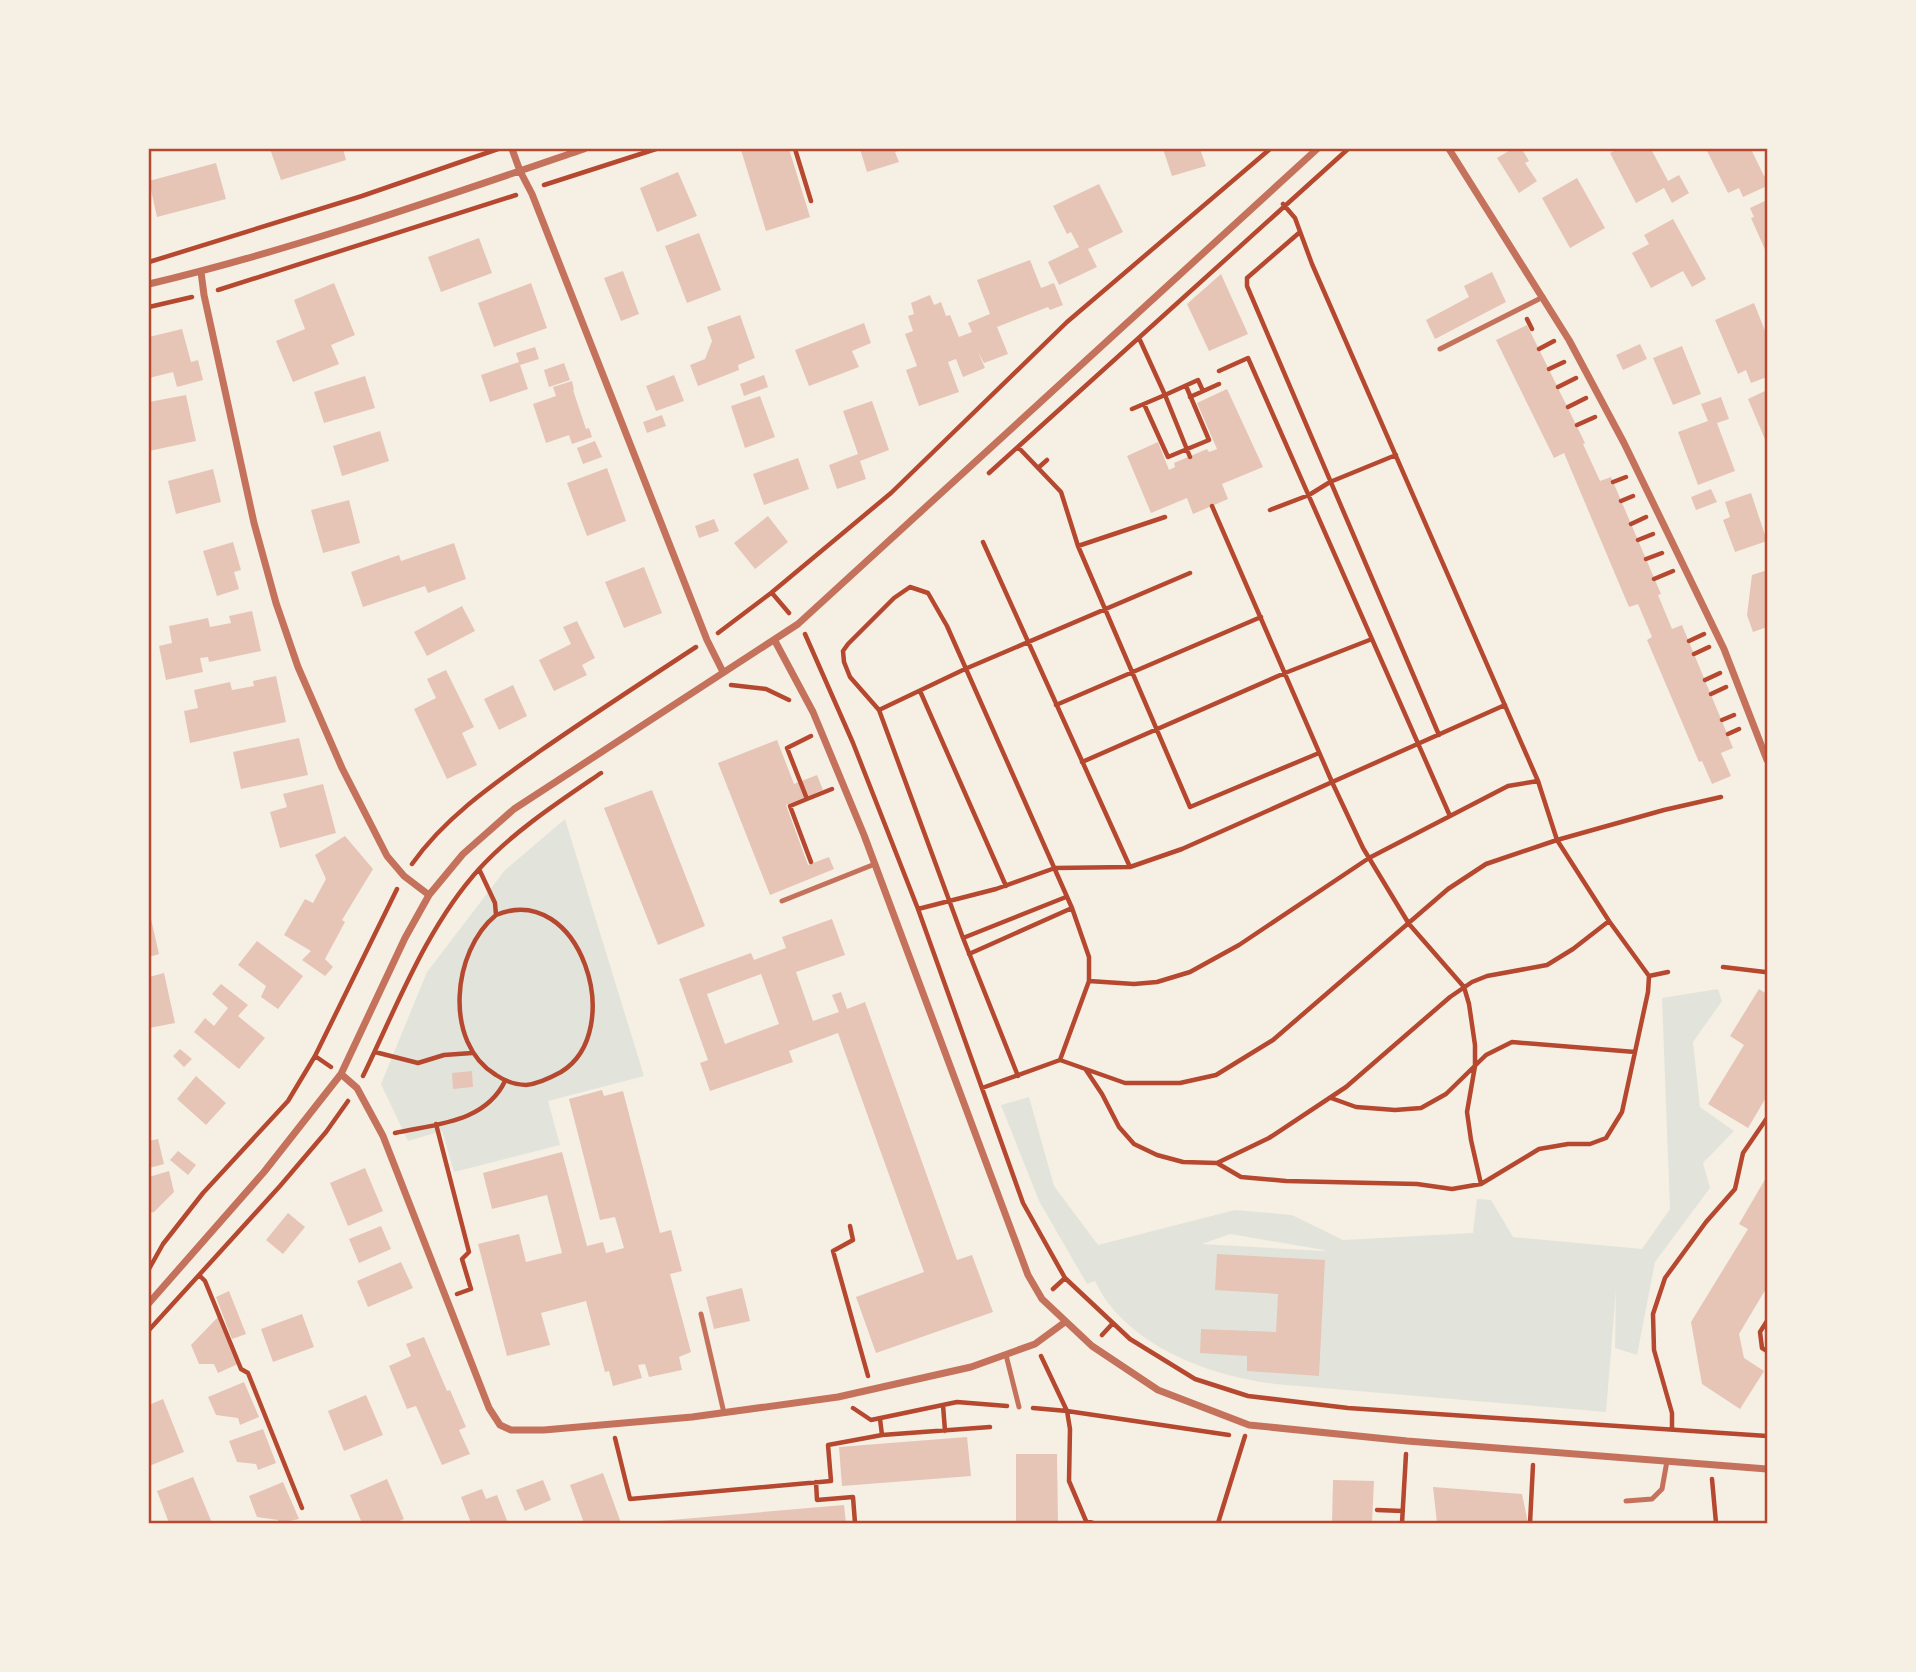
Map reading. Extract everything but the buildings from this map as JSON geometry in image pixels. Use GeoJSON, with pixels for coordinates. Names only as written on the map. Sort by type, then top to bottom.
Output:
{"type":"FeatureCollection","features":[{"type":"Feature","properties":{"kind":"street"},"geometry":{"type":"LineString","coordinates":[[512,149],[723,672]]}},
{"type":"Feature","properties":{"kind":"street"},"geometry":{"type":"LineString","coordinates":[[149,285],[336,232],[584,149]]}},
{"type":"Feature","properties":{"kind":"street"},"geometry":{"type":"LineString","coordinates":[[149,1303],[264,1172],[341,1074],[405,938],[429,895],[463,854],[514,809],[798,624],[1317,149]]}},
{"type":"Feature","properties":{"kind":"street"},"geometry":{"type":"LineString","coordinates":[[1449,149],[1569,340],[1624,443],[1724,649],[1767,760]]}},
{"type":"Feature","properties":{"kind":"street"},"geometry":{"type":"LineString","coordinates":[[201,272],[254,523],[276,603],[298,667],[342,768],[387,856],[404,876],[429,895]]}},
{"type":"Feature","properties":{"kind":"street"},"geometry":{"type":"LineString","coordinates":[[775,640],[813,712],[875,864],[1028,1275],[1042,1299],[1091,1346],[1158,1390],[1249,1425],[1407,1441],[1767,1469]]}},
{"type":"Feature","properties":{"kind":"street"},"geometry":{"type":"LineString","coordinates":[[341,1074],[357,1088],[383,1136],[489,1408],[500,1425],[511,1430],[544,1430],[724,1413],[838,1397],[971,1367],[1035,1344],[1065,1322]]}},
{"type":"Feature","properties":{"kind":"lane"},"geometry":{"type":"LineString","coordinates":[[1440,349],[1543,297]]}},
{"type":"Feature","properties":{"kind":"lane"},"geometry":{"type":"LineString","coordinates":[[782,901],[875,864]]}},
{"type":"Feature","properties":{"kind":"lane"},"geometry":{"type":"LineString","coordinates":[[701,1314],[724,1413]]}},
{"type":"Feature","properties":{"kind":"lane"},"geometry":{"type":"LineString","coordinates":[[1006,1354],[1018,1407]]}},
{"type":"Feature","properties":{"kind":"lane"},"geometry":{"type":"LineString","coordinates":[[1626,1501],[1652,1499],[1662,1489],[1667,1461]]}},
{"type":"Feature","properties":{"kind":"path"},"geometry":{"type":"LineString","coordinates":[[149,262],[351,200],[498,149]]}},
{"type":"Feature","properties":{"kind":"path"},"geometry":{"type":"LineString","coordinates":[[149,307],[204,295],[656,149]]}},
{"type":"Feature","properties":{"kind":"path"},"geometry":{"type":"LineString","coordinates":[[795,149],[811,201]]}},
{"type":"Feature","properties":{"kind":"path"},"geometry":{"type":"LineString","coordinates":[[988,474],[1283,204],[1348,149]]}},
{"type":"Feature","properties":{"kind":"path"},"geometry":{"type":"LineString","coordinates":[[1217,1163],[1241,1177],[1286,1181],[1417,1184],[1452,1189],[1481,1184],[1539,1149],[1567,1144],[1590,1144],[1606,1138],[1622,1112],[1648,992],[1649,976],[1609,921],[1557,840],[1538,781],[1294,218],[1283,204]]}},
{"type":"Feature","properties":{"kind":"path"},"geometry":{"type":"LineString","coordinates":[[1300,232],[1247,278],[1248,286],[1329,482],[1439,734]]}},
{"type":"Feature","properties":{"kind":"path"},"geometry":{"type":"LineString","coordinates":[[1139,338],[1190,457]]}},
{"type":"Feature","properties":{"kind":"path"},"geometry":{"type":"LineString","coordinates":[[1219,371],[1248,358],[1450,816]]}},
{"type":"Feature","properties":{"kind":"path"},"geometry":{"type":"LineString","coordinates":[[1132,409],[1198,380],[1203,391]]}},
{"type":"Feature","properties":{"kind":"path"},"geometry":{"type":"LineString","coordinates":[[1191,397],[1219,384]]}},
{"type":"Feature","properties":{"kind":"path"},"geometry":{"type":"LineString","coordinates":[[1144,404],[1168,457],[1209,440],[1186,386]]}},
{"type":"Feature","properties":{"kind":"path"},"geometry":{"type":"LineString","coordinates":[[1018,447],[1061,492],[1078,546],[1190,807],[1319,753]]}},
{"type":"Feature","properties":{"kind":"path"},"geometry":{"type":"LineString","coordinates":[[1270,510],[1395,455]]}},
{"type":"Feature","properties":{"kind":"path"},"geometry":{"type":"LineString","coordinates":[[1038,468],[1047,460]]}},
{"type":"Feature","properties":{"kind":"path"},"geometry":{"type":"LineString","coordinates":[[1212,506],[1319,753],[1369,858],[1409,924],[1464,987],[1469,1004],[1475,1066],[1468,1112],[1481,1184]]}},
{"type":"Feature","properties":{"kind":"path"},"geometry":{"type":"LineString","coordinates":[[1078,546],[1165,517]]}},
{"type":"Feature","properties":{"kind":"path"},"geometry":{"type":"LineString","coordinates":[[983,542],[1130,867]]}},
{"type":"Feature","properties":{"kind":"path"},"geometry":{"type":"LineString","coordinates":[[879,710],[965,669],[1190,573]]}},
{"type":"Feature","properties":{"kind":"path"},"geometry":{"type":"LineString","coordinates":[[1018,1076],[969,954],[879,710],[850,677],[844,662],[844,651],[894,598],[910,587],[928,593],[935,603],[1072,908],[1089,957],[1089,981],[1060,1060]]}},
{"type":"Feature","properties":{"kind":"path"},"geometry":{"type":"LineString","coordinates":[[771,593],[806,635],[853,743],[918,909],[1023,1203],[1065,1278],[1130,1339],[1195,1379],[1248,1396],[1348,1408],[1767,1436]]}},
{"type":"Feature","properties":{"kind":"path"},"geometry":{"type":"LineString","coordinates":[[1056,705],[1261,617]]}},
{"type":"Feature","properties":{"kind":"path"},"geometry":{"type":"LineString","coordinates":[[782,652],[811,631]]}},
{"type":"Feature","properties":{"kind":"path"},"geometry":{"type":"LineString","coordinates":[[1082,762],[1285,673],[1372,639]]}},
{"type":"Feature","properties":{"kind":"path"},"geometry":{"type":"LineString","coordinates":[[720,692],[741,678]]}},
{"type":"Feature","properties":{"kind":"path"},"geometry":{"type":"LineString","coordinates":[[731,685],[766,689],[813,712]]}},
{"type":"Feature","properties":{"kind":"path"},"geometry":{"type":"LineString","coordinates":[[920,691],[1006,886]]}},
{"type":"Feature","properties":{"kind":"path"},"geometry":{"type":"LineString","coordinates":[[918,909],[1006,886],[1055,869],[1130,867],[1182,849],[1505,705]]}},
{"type":"Feature","properties":{"kind":"path"},"geometry":{"type":"LineString","coordinates":[[807,799],[786,748],[821,732]]}},
{"type":"Feature","properties":{"kind":"path"},"geometry":{"type":"LineString","coordinates":[[149,1330],[326,1132],[357,1088],[402,990],[434,930],[479,869],[509,841],[605,770]]}},
{"type":"Feature","properties":{"kind":"path"},"geometry":{"type":"LineString","coordinates":[[1089,981],[1134,984],[1157,982],[1190,972],[1238,945],[1369,858],[1508,786],[1538,781]]}},
{"type":"Feature","properties":{"kind":"path"},"geometry":{"type":"LineString","coordinates":[[811,862],[790,806],[842,785]]}},
{"type":"Feature","properties":{"kind":"path"},"geometry":{"type":"LineString","coordinates":[[982,1088],[1060,1060],[1125,1083],[1180,1083],[1216,1075],[1273,1040],[1448,889],[1486,864],[1557,840],[1721,797]]}},
{"type":"Feature","properties":{"kind":"path"},"geometry":{"type":"LineString","coordinates":[[479,869],[492,894],[496,915]]}},
{"type":"Feature","properties":{"kind":"path"},"geometry":{"type":"LineString","coordinates":[[963,938],[1066,897]]}},
{"type":"Feature","properties":{"kind":"path"},"geometry":{"type":"LineString","coordinates":[[969,954],[1072,908]]}},
{"type":"Feature","properties":{"kind":"path"},"geometry":{"type":"LineString","coordinates":[[520,909],[547,916],[560,925],[578,949],[585,966],[592,997],[591,1028],[579,1057],[568,1068],[542,1082],[528,1085],[505,1081],[492,1073],[473,1053],[466,1041],[462,1023],[461,987],[470,951],[486,924],[496,915],[520,909]]}},
{"type":"Feature","properties":{"kind":"path"},"geometry":{"type":"LineString","coordinates":[[1086,1069],[1119,1127],[1133,1144],[1157,1155],[1183,1162],[1217,1163],[1269,1138],[1330,1098],[1464,987],[1487,976],[1547,965],[1609,921]]}},
{"type":"Feature","properties":{"kind":"path"},"geometry":{"type":"LineString","coordinates":[[1723,967],[1765,972]]}},
{"type":"Feature","properties":{"kind":"path"},"geometry":{"type":"LineString","coordinates":[[1649,976],[1668,972]]}},
{"type":"Feature","properties":{"kind":"path"},"geometry":{"type":"LineString","coordinates":[[1330,1098],[1356,1107],[1395,1110],[1421,1108],[1446,1094],[1486,1055],[1512,1042],[1635,1052]]}},
{"type":"Feature","properties":{"kind":"path"},"geometry":{"type":"LineString","coordinates":[[374,1052],[418,1063],[444,1055],[473,1053]]}},
{"type":"Feature","properties":{"kind":"path"},"geometry":{"type":"LineString","coordinates":[[383,1136],[464,1117],[481,1110],[491,1102],[505,1081]]}},
{"type":"Feature","properties":{"kind":"path"},"geometry":{"type":"LineString","coordinates":[[1672,1429],[1672,1412],[1654,1350],[1653,1314],[1665,1278],[1706,1222],[1735,1189],[1743,1153],[1767,1118]]}},
{"type":"Feature","properties":{"kind":"path"},"geometry":{"type":"LineString","coordinates":[[436,1124],[469,1252],[462,1259],[471,1289],[446,1297]]}},
{"type":"Feature","properties":{"kind":"path"},"geometry":{"type":"LineString","coordinates":[[850,1226],[853,1240],[833,1251],[872,1390]]}},
{"type":"Feature","properties":{"kind":"path"},"geometry":{"type":"LineString","coordinates":[[200,1276],[205,1281],[241,1368],[248,1373],[302,1508]]}},
{"type":"Feature","properties":{"kind":"path"},"geometry":{"type":"LineString","coordinates":[[1767,1321],[1760,1332],[1762,1348],[1767,1351]]}},
{"type":"Feature","properties":{"kind":"path"},"geometry":{"type":"LineString","coordinates":[[1035,1344],[1067,1411],[1070,1429],[1069,1481],[1086,1521],[1093,1523]]}},
{"type":"Feature","properties":{"kind":"path"},"geometry":{"type":"LineString","coordinates":[[838,1397],[871,1420],[957,1402],[1067,1411],[1228,1435],[1244,1440]]}},
{"type":"Feature","properties":{"kind":"path"},"geometry":{"type":"LineString","coordinates":[[943,1405],[945,1431]]}},
{"type":"Feature","properties":{"kind":"path"},"geometry":{"type":"LineString","coordinates":[[880,1419],[882,1436]]}},
{"type":"Feature","properties":{"kind":"path"},"geometry":{"type":"LineString","coordinates":[[611,1424],[630,1499],[831,1481],[828,1445],[882,1436],[990,1427]]}},
{"type":"Feature","properties":{"kind":"path"},"geometry":{"type":"LineString","coordinates":[[1218,1523],[1249,1425]]}},
{"type":"Feature","properties":{"kind":"path"},"geometry":{"type":"LineString","coordinates":[[1402,1523],[1407,1441]]}},
{"type":"Feature","properties":{"kind":"path"},"geometry":{"type":"LineString","coordinates":[[1530,1523],[1534,1450]]}},
{"type":"Feature","properties":{"kind":"path"},"geometry":{"type":"LineString","coordinates":[[1710,1464],[1716,1523]]}},
{"type":"Feature","properties":{"kind":"path"},"geometry":{"type":"LineString","coordinates":[[816,1482],[817,1500],[853,1497],[855,1523]]}},
{"type":"Feature","properties":{"kind":"path"},"geometry":{"type":"LineString","coordinates":[[1377,1510],[1403,1511]]}},
{"type":"Feature","properties":{"kind":"shaded area"},"geometry":{"type":"Polygon","coordinates":[[[565,819],[644,1076],[548,1101],[560,1145],[454,1172],[442,1131],[408,1141],[381,1084],[427,972],[505,870],[565,819]]]}},
{"type":"Feature","properties":{"kind":"shaded area"},"geometry":{"type":"Polygon","coordinates":[[[1718,989],[1722,1001],[1693,1042],[1700,1107],[1734,1131],[1703,1163],[1710,1188],[1655,1262],[1637,1355],[1615,1348],[1616,1290],[1606,1412],[1275,1384],[1223,1374],[1171,1354],[1126,1323],[1095,1281],[1087,1284],[1039,1201],[1001,1105],[1029,1097],[1054,1186],[1098,1245],[1235,1210],[1292,1215],[1343,1240],[1473,1233],[1477,1199],[1491,1200],[1513,1237],[1642,1249],[1670,1209],[1662,998],[1718,989]],[[1230,1234],[1202,1244],[1324,1251],[1230,1234]]]}}]}
